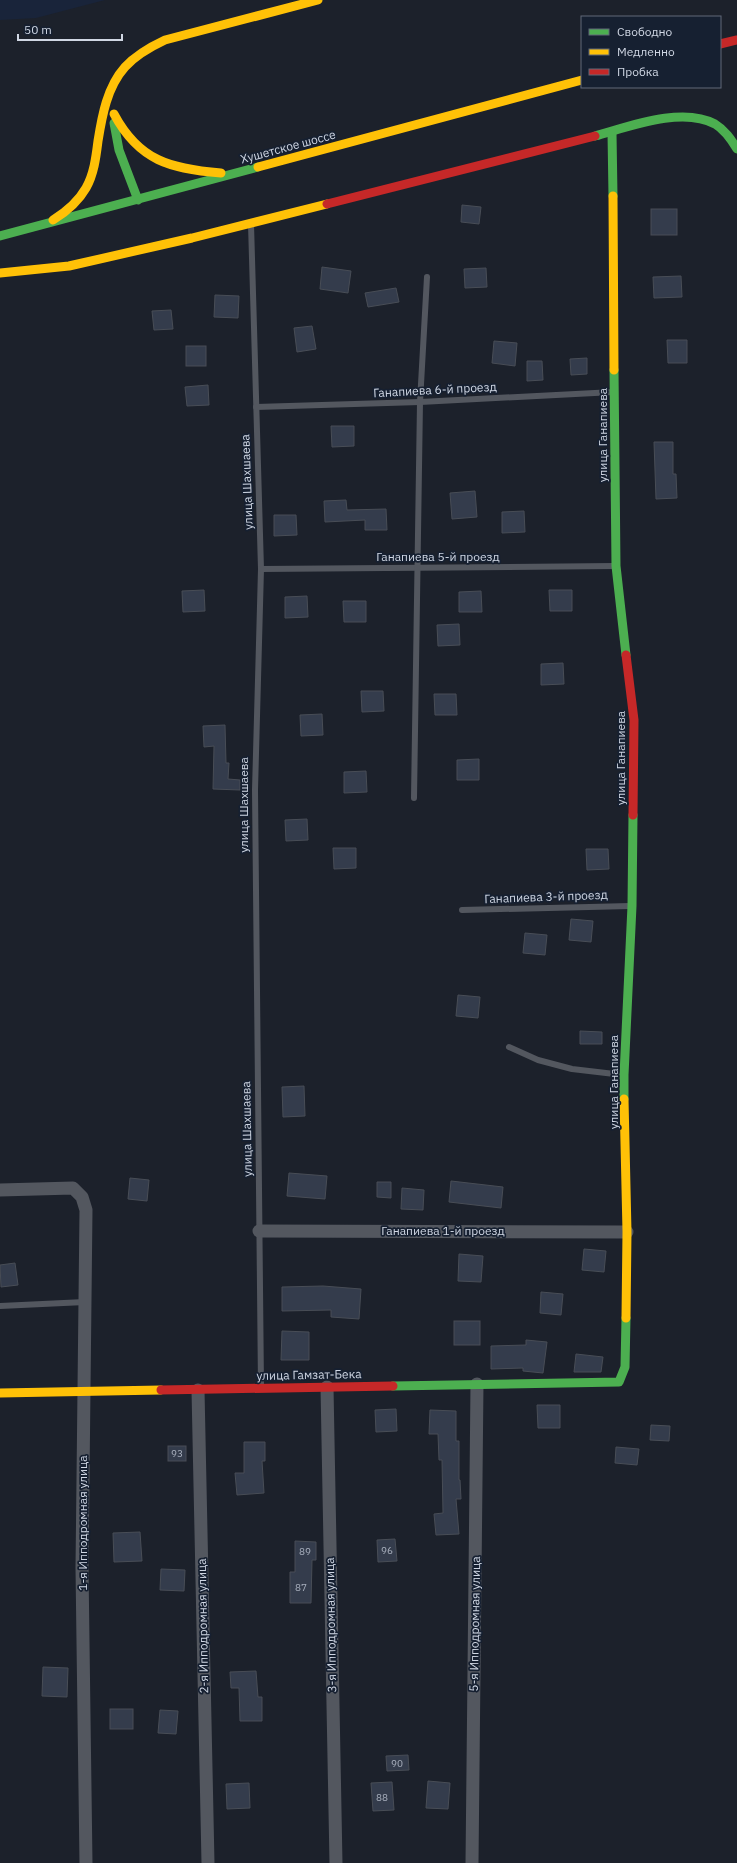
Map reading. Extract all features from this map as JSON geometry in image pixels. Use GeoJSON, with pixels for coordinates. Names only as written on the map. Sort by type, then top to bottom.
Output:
{"type":"FeatureCollection","features":[{"type":"Feature","properties":{"kind":"main road"},"geometry":{"type":"LineString","coordinates":[[47,224],[74,203],[85,189],[94,167],[101,125],[111,88],[124,68],[139,53],[165,40],[318,0]]}},
{"type":"Feature","properties":{"kind":"main road"},"geometry":{"type":"LineString","coordinates":[[721,44],[737,40]]}},
{"type":"Feature","properties":{"kind":"main road"},"geometry":{"type":"LineString","coordinates":[[124,68],[117,86],[114,114],[115,130],[119,150],[138,200]]}},
{"type":"Feature","properties":{"kind":"main road","name":"Хушетское шоссе"},"geometry":{"type":"LineString","coordinates":[[0,236],[581,80]]}},
{"type":"Feature","properties":{"kind":"main road"},"geometry":{"type":"LineString","coordinates":[[114,114],[120,129],[128,139],[152,158],[167,165],[188,170],[235,173]]}},
{"type":"Feature","properties":{"kind":"main road"},"geometry":{"type":"LineString","coordinates":[[0,273],[69,266],[192,238],[612,133],[662,119],[683,116],[696,117],[708,121],[722,131],[737,149]]}},
{"type":"Feature","properties":{"kind":"main road","name":"улица Ганапиева"},"geometry":{"type":"LineString","coordinates":[[612,133],[616,566],[634,720],[632,906],[624,1075],[627,1232],[625,1367],[619,1382]]}},
{"type":"Feature","properties":{"kind":"main road","name":"улица Гамзат-Бека"},"geometry":{"type":"LineString","coordinates":[[0,1393],[619,1382]]}},
{"type":"Feature","properties":{"kind":"street","name":"1-я Ипподромная улица"},"geometry":{"type":"LineString","coordinates":[[0,1190],[73,1188],[82,1197],[86,1210],[82,1568],[86,1863]]}},
{"type":"Feature","properties":{"kind":"street","name":"Ганапиева 1-й проезд"},"geometry":{"type":"LineString","coordinates":[[259,1231],[627,1232]]}},
{"type":"Feature","properties":{"kind":"street","name":"5-я Ипподромная улица"},"geometry":{"type":"LineString","coordinates":[[472,1863],[477,1384]]}},
{"type":"Feature","properties":{"kind":"street","name":"3-я Ипподромная улица"},"geometry":{"type":"LineString","coordinates":[[326,1387],[336,1863]]}},
{"type":"Feature","properties":{"kind":"street","name":"2-я Ипподромная улица"},"geometry":{"type":"LineString","coordinates":[[198,1390],[208,1863]]}},
{"type":"Feature","properties":{"kind":"lane","name":"улица Шахшаева"},"geometry":{"type":"LineString","coordinates":[[251,223],[261,569],[255,790],[261,1388]]}},
{"type":"Feature","properties":{"kind":"lane"},"geometry":{"type":"LineString","coordinates":[[414,798],[420,402],[428,277]]}},
{"type":"Feature","properties":{"kind":"lane","name":"Ганапиева 6-й проезд"},"geometry":{"type":"LineString","coordinates":[[256,407],[420,402],[615,392]]}},
{"type":"Feature","properties":{"kind":"lane","name":"Ганапиева 5-й проезд"},"geometry":{"type":"LineString","coordinates":[[261,569],[616,566]]}},
{"type":"Feature","properties":{"kind":"lane","name":"Ганапиева 3-й проезд"},"geometry":{"type":"LineString","coordinates":[[462,910],[632,906]]}},
{"type":"Feature","properties":{"kind":"lane"},"geometry":{"type":"LineString","coordinates":[[509,1047],[538,1060],[572,1069],[624,1075]]}},
{"type":"Feature","properties":{"kind":"lane"},"geometry":{"type":"LineString","coordinates":[[0,1306],[85,1302]]}},
{"type":"Feature","properties":{"kind":"shaded area"},"geometry":{"type":"Polygon","coordinates":[[[0,0],[105,0],[36,18],[0,20],[0,0]]]}},
{"type":"Feature","properties":{"kind":"building"},"geometry":{"type":"Polygon","coordinates":[[[462,205],[481,207],[479,224],[461,222],[462,205]]]}},
{"type":"Feature","properties":{"kind":"building"},"geometry":{"type":"Polygon","coordinates":[[[651,209],[677,209],[677,235],[651,235],[651,209]]]}},
{"type":"Feature","properties":{"kind":"building"},"geometry":{"type":"Polygon","coordinates":[[[322,267],[351,271],[348,293],[320,289],[322,267]]]}},
{"type":"Feature","properties":{"kind":"building"},"geometry":{"type":"Polygon","coordinates":[[[486,268],[487,287],[465,288],[464,269],[486,268]]]}},
{"type":"Feature","properties":{"kind":"building"},"geometry":{"type":"Polygon","coordinates":[[[681,276],[682,297],[654,298],[653,277],[681,276]]]}},
{"type":"Feature","properties":{"kind":"building"},"geometry":{"type":"Polygon","coordinates":[[[396,288],[399,302],[368,307],[365,293],[396,288]]]}},
{"type":"Feature","properties":{"kind":"building"},"geometry":{"type":"Polygon","coordinates":[[[215,295],[239,296],[238,318],[214,317],[215,295]]]}},
{"type":"Feature","properties":{"kind":"building"},"geometry":{"type":"Polygon","coordinates":[[[171,310],[173,329],[154,330],[152,311],[171,310]]]}},
{"type":"Feature","properties":{"kind":"building"},"geometry":{"type":"Polygon","coordinates":[[[312,326],[316,349],[297,352],[294,328],[312,326]]]}},
{"type":"Feature","properties":{"kind":"building"},"geometry":{"type":"Polygon","coordinates":[[[667,340],[687,340],[687,363],[668,363],[667,340]]]}},
{"type":"Feature","properties":{"kind":"building"},"geometry":{"type":"Polygon","coordinates":[[[494,341],[517,343],[515,366],[492,363],[494,341]]]}},
{"type":"Feature","properties":{"kind":"building"},"geometry":{"type":"Polygon","coordinates":[[[186,346],[206,346],[206,366],[186,366],[186,346]]]}},
{"type":"Feature","properties":{"kind":"building"},"geometry":{"type":"Polygon","coordinates":[[[587,358],[587,374],[571,375],[570,359],[587,358]]]}},
{"type":"Feature","properties":{"kind":"building"},"geometry":{"type":"Polygon","coordinates":[[[527,361],[542,361],[543,380],[527,381],[527,361]]]}},
{"type":"Feature","properties":{"kind":"building"},"geometry":{"type":"Polygon","coordinates":[[[208,385],[209,405],[187,406],[185,387],[208,385]]]}},
{"type":"Feature","properties":{"kind":"building"},"geometry":{"type":"Polygon","coordinates":[[[331,426],[354,426],[354,446],[332,447],[331,426]]]}},
{"type":"Feature","properties":{"kind":"building"},"geometry":{"type":"Polygon","coordinates":[[[654,442],[673,442],[673,474],[676,474],[677,498],[656,499],[654,442]]]}},
{"type":"Feature","properties":{"kind":"building"},"geometry":{"type":"Polygon","coordinates":[[[475,491],[477,517],[452,519],[450,493],[475,491]]]}},
{"type":"Feature","properties":{"kind":"building"},"geometry":{"type":"Polygon","coordinates":[[[346,500],[347,510],[386,509],[387,530],[365,530],[365,520],[325,522],[324,501],[346,500]]]}},
{"type":"Feature","properties":{"kind":"building"},"geometry":{"type":"Polygon","coordinates":[[[524,511],[525,532],[502,533],[502,512],[524,511]]]}},
{"type":"Feature","properties":{"kind":"building"},"geometry":{"type":"Polygon","coordinates":[[[274,515],[296,515],[297,535],[274,536],[274,515]]]}},
{"type":"Feature","properties":{"kind":"building"},"geometry":{"type":"Polygon","coordinates":[[[204,590],[205,611],[183,612],[182,591],[204,590]]]}},
{"type":"Feature","properties":{"kind":"building"},"geometry":{"type":"Polygon","coordinates":[[[549,590],[572,590],[572,611],[550,611],[549,590]]]}},
{"type":"Feature","properties":{"kind":"building"},"geometry":{"type":"Polygon","coordinates":[[[481,591],[482,612],[459,612],[459,592],[481,591]]]}},
{"type":"Feature","properties":{"kind":"building"},"geometry":{"type":"Polygon","coordinates":[[[307,596],[308,617],[285,618],[285,597],[307,596]]]}},
{"type":"Feature","properties":{"kind":"building"},"geometry":{"type":"Polygon","coordinates":[[[343,601],[366,601],[366,622],[344,622],[343,601]]]}},
{"type":"Feature","properties":{"kind":"building"},"geometry":{"type":"Polygon","coordinates":[[[459,624],[460,645],[438,646],[437,625],[459,624]]]}},
{"type":"Feature","properties":{"kind":"building"},"geometry":{"type":"Polygon","coordinates":[[[563,663],[564,684],[541,685],[541,664],[563,663]]]}},
{"type":"Feature","properties":{"kind":"building"},"geometry":{"type":"Polygon","coordinates":[[[361,691],[383,691],[384,711],[362,712],[361,691]]]}},
{"type":"Feature","properties":{"kind":"building"},"geometry":{"type":"Polygon","coordinates":[[[434,694],[456,694],[457,715],[435,715],[434,694]]]}},
{"type":"Feature","properties":{"kind":"building"},"geometry":{"type":"Polygon","coordinates":[[[322,714],[323,735],[301,736],[300,715],[322,714]]]}},
{"type":"Feature","properties":{"kind":"building"},"geometry":{"type":"Polygon","coordinates":[[[225,725],[226,763],[229,763],[228,779],[240,780],[240,790],[213,789],[214,746],[204,747],[203,726],[225,725]]]}},
{"type":"Feature","properties":{"kind":"building"},"geometry":{"type":"Polygon","coordinates":[[[479,759],[479,780],[457,780],[457,760],[479,759]]]}},
{"type":"Feature","properties":{"kind":"building"},"geometry":{"type":"Polygon","coordinates":[[[366,771],[367,792],[344,793],[344,772],[366,771]]]}},
{"type":"Feature","properties":{"kind":"building"},"geometry":{"type":"Polygon","coordinates":[[[307,819],[308,840],[286,841],[285,820],[307,819]]]}},
{"type":"Feature","properties":{"kind":"building"},"geometry":{"type":"Polygon","coordinates":[[[333,848],[356,848],[356,868],[334,869],[333,848]]]}},
{"type":"Feature","properties":{"kind":"building"},"geometry":{"type":"Polygon","coordinates":[[[586,849],[608,849],[609,869],[587,870],[586,849]]]}},
{"type":"Feature","properties":{"kind":"building"},"geometry":{"type":"Polygon","coordinates":[[[571,919],[593,921],[591,942],[569,940],[571,919]]]}},
{"type":"Feature","properties":{"kind":"building"},"geometry":{"type":"Polygon","coordinates":[[[525,933],[547,935],[545,955],[523,953],[525,933]]]}},
{"type":"Feature","properties":{"kind":"building"},"geometry":{"type":"Polygon","coordinates":[[[458,995],[480,997],[478,1018],[456,1016],[458,995]]]}},
{"type":"Feature","properties":{"kind":"building"},"geometry":{"type":"Polygon","coordinates":[[[580,1031],[602,1032],[602,1044],[580,1044],[580,1031]]]}},
{"type":"Feature","properties":{"kind":"building"},"geometry":{"type":"Polygon","coordinates":[[[304,1086],[305,1116],[283,1117],[282,1087],[304,1086]]]}},
{"type":"Feature","properties":{"kind":"building"},"geometry":{"type":"Polygon","coordinates":[[[289,1173],[327,1176],[325,1199],[287,1196],[289,1173]]]}},
{"type":"Feature","properties":{"kind":"building"},"geometry":{"type":"Polygon","coordinates":[[[130,1178],[149,1180],[147,1201],[128,1199],[130,1178]]]}},
{"type":"Feature","properties":{"kind":"building"},"geometry":{"type":"Polygon","coordinates":[[[451,1181],[503,1187],[501,1208],[449,1202],[451,1181]]]}},
{"type":"Feature","properties":{"kind":"building"},"geometry":{"type":"Polygon","coordinates":[[[377,1182],[391,1182],[391,1198],[377,1197],[377,1182]]]}},
{"type":"Feature","properties":{"kind":"building"},"geometry":{"type":"Polygon","coordinates":[[[402,1188],[424,1190],[423,1210],[401,1209],[402,1188]]]}},
{"type":"Feature","properties":{"kind":"building"},"geometry":{"type":"Polygon","coordinates":[[[584,1249],[606,1251],[604,1272],[582,1270],[584,1249]]]}},
{"type":"Feature","properties":{"kind":"building"},"geometry":{"type":"Polygon","coordinates":[[[459,1254],[483,1256],[481,1282],[458,1281],[459,1254]]]}},
{"type":"Feature","properties":{"kind":"building"},"geometry":{"type":"Polygon","coordinates":[[[15,1263],[18,1285],[1,1287],[0,1265],[15,1263]]]}},
{"type":"Feature","properties":{"kind":"building"},"geometry":{"type":"Polygon","coordinates":[[[323,1286],[361,1289],[359,1319],[331,1317],[331,1310],[282,1311],[282,1287],[323,1286]]]}},
{"type":"Feature","properties":{"kind":"building"},"geometry":{"type":"Polygon","coordinates":[[[541,1292],[563,1294],[561,1315],[540,1313],[541,1292]]]}},
{"type":"Feature","properties":{"kind":"building"},"geometry":{"type":"Polygon","coordinates":[[[454,1321],[480,1321],[480,1345],[454,1345],[454,1321]]]}},
{"type":"Feature","properties":{"kind":"building"},"geometry":{"type":"Polygon","coordinates":[[[282,1331],[309,1332],[309,1360],[281,1360],[282,1331]]]}},
{"type":"Feature","properties":{"kind":"building"},"geometry":{"type":"Polygon","coordinates":[[[526,1340],[547,1342],[543,1373],[523,1371],[523,1368],[491,1369],[491,1346],[526,1345],[526,1340]]]}},
{"type":"Feature","properties":{"kind":"building"},"geometry":{"type":"Polygon","coordinates":[[[576,1354],[603,1357],[601,1372],[574,1372],[576,1354]]]}},
{"type":"Feature","properties":{"kind":"building"},"geometry":{"type":"Polygon","coordinates":[[[537,1405],[560,1405],[560,1428],[538,1428],[537,1405]]]}},
{"type":"Feature","properties":{"kind":"building"},"geometry":{"type":"Polygon","coordinates":[[[396,1409],[397,1431],[376,1432],[375,1410],[396,1409]]]}},
{"type":"Feature","properties":{"kind":"building"},"geometry":{"type":"Polygon","coordinates":[[[430,1410],[456,1411],[456,1441],[459,1441],[459,1480],[461,1499],[456,1499],[459,1534],[436,1535],[434,1514],[443,1513],[442,1460],[439,1460],[438,1434],[429,1434],[430,1410]]]}},
{"type":"Feature","properties":{"kind":"building"},"geometry":{"type":"Polygon","coordinates":[[[651,1425],[670,1426],[669,1441],[650,1440],[651,1425]]]}},
{"type":"Feature","properties":{"kind":"building"},"geometry":{"type":"Polygon","coordinates":[[[244,1442],[265,1442],[265,1461],[262,1461],[264,1493],[237,1495],[235,1473],[244,1473],[244,1442]]]}},
{"type":"Feature","properties":{"kind":"building"},"geometry":{"type":"Polygon","coordinates":[[[168,1446],[186,1446],[186,1461],[168,1461],[168,1446]]]}},
{"type":"Feature","properties":{"kind":"building"},"geometry":{"type":"Polygon","coordinates":[[[616,1447],[639,1449],[637,1465],[615,1463],[616,1447]]]}},
{"type":"Feature","properties":{"kind":"building"},"geometry":{"type":"Polygon","coordinates":[[[140,1532],[142,1561],[114,1562],[113,1533],[140,1532]]]}},
{"type":"Feature","properties":{"kind":"building"},"geometry":{"type":"Polygon","coordinates":[[[395,1539],[397,1561],[378,1562],[377,1540],[395,1539]]]}},
{"type":"Feature","properties":{"kind":"building"},"geometry":{"type":"Polygon","coordinates":[[[295,1541],[316,1542],[316,1560],[312,1560],[311,1603],[290,1603],[290,1572],[295,1572],[295,1541]]]}},
{"type":"Feature","properties":{"kind":"building"},"geometry":{"type":"Polygon","coordinates":[[[161,1569],[185,1570],[184,1591],[160,1590],[161,1569]]]}},
{"type":"Feature","properties":{"kind":"building"},"geometry":{"type":"Polygon","coordinates":[[[43,1667],[68,1668],[67,1697],[42,1696],[43,1667]]]}},
{"type":"Feature","properties":{"kind":"building"},"geometry":{"type":"Polygon","coordinates":[[[256,1671],[258,1697],[262,1697],[262,1721],[240,1721],[239,1688],[231,1688],[230,1672],[256,1671]]]}},
{"type":"Feature","properties":{"kind":"building"},"geometry":{"type":"Polygon","coordinates":[[[110,1709],[133,1709],[133,1729],[110,1729],[110,1709]]]}},
{"type":"Feature","properties":{"kind":"building"},"geometry":{"type":"Polygon","coordinates":[[[160,1710],[178,1711],[176,1734],[158,1733],[160,1710]]]}},
{"type":"Feature","properties":{"kind":"building"},"geometry":{"type":"Polygon","coordinates":[[[408,1755],[409,1770],[387,1771],[386,1756],[408,1755]]]}},
{"type":"Feature","properties":{"kind":"building"},"geometry":{"type":"Polygon","coordinates":[[[428,1781],[450,1783],[448,1809],[426,1808],[428,1781]]]}},
{"type":"Feature","properties":{"kind":"building"},"geometry":{"type":"Polygon","coordinates":[[[392,1782],[394,1810],[373,1811],[371,1783],[392,1782]]]}},
{"type":"Feature","properties":{"kind":"building"},"geometry":{"type":"Polygon","coordinates":[[[249,1783],[250,1808],[227,1809],[226,1784],[249,1783]]]}},
{"type":"Feature","properties":{"kind":"traffic: fast"},"geometry":{"type":"LineString","coordinates":[[595,136],[655,120],[687,117],[702,119],[715,124],[728,135],[737,149]]}},
{"type":"Feature","properties":{"kind":"traffic: fast"},"geometry":{"type":"LineString","coordinates":[[114,123],[119,150],[138,200]]}},
{"type":"Feature","properties":{"kind":"traffic: fast"},"geometry":{"type":"LineString","coordinates":[[612,133],[613,196]]}},
{"type":"Feature","properties":{"kind":"traffic: fast"},"geometry":{"type":"LineString","coordinates":[[0,236],[258,167]]}},
{"type":"Feature","properties":{"kind":"traffic: fast"},"geometry":{"type":"LineString","coordinates":[[614,370],[616,566],[626,655]]}},
{"type":"Feature","properties":{"kind":"traffic: fast"},"geometry":{"type":"LineString","coordinates":[[624,1099],[632,906],[633,815]]}},
{"type":"Feature","properties":{"kind":"traffic: fast"},"geometry":{"type":"LineString","coordinates":[[393,1386],[619,1382],[625,1367],[626,1318]]}},
{"type":"Feature","properties":{"kind":"traffic: slow"},"geometry":{"type":"LineString","coordinates":[[53,220],[75,202],[89,183],[106,102],[119,75],[134,59],[149,48],[165,40],[318,0]]}},
{"type":"Feature","properties":{"kind":"traffic: slow"},"geometry":{"type":"LineString","coordinates":[[258,167],[581,80]]}},
{"type":"Feature","properties":{"kind":"traffic: slow"},"geometry":{"type":"LineString","coordinates":[[114,114],[134,142],[158,160],[187,169],[221,173]]}},
{"type":"Feature","properties":{"kind":"traffic: slow"},"geometry":{"type":"LineString","coordinates":[[613,196],[614,370]]}},
{"type":"Feature","properties":{"kind":"traffic: slow"},"geometry":{"type":"LineString","coordinates":[[0,273],[69,266],[192,238],[327,204]]}},
{"type":"Feature","properties":{"kind":"traffic: slow"},"geometry":{"type":"LineString","coordinates":[[624,1099],[627,1232],[626,1318]]}},
{"type":"Feature","properties":{"kind":"traffic: slow"},"geometry":{"type":"LineString","coordinates":[[0,1393],[161,1390]]}},
{"type":"Feature","properties":{"kind":"traffic: jam"},"geometry":{"type":"LineString","coordinates":[[721,44],[737,40]]}},
{"type":"Feature","properties":{"kind":"traffic: jam"},"geometry":{"type":"LineString","coordinates":[[327,204],[595,136]]}},
{"type":"Feature","properties":{"kind":"traffic: jam"},"geometry":{"type":"LineString","coordinates":[[626,655],[634,720],[633,815]]}},
{"type":"Feature","properties":{"kind":"traffic: jam"},"geometry":{"type":"LineString","coordinates":[[161,1390],[393,1386]]}}]}
